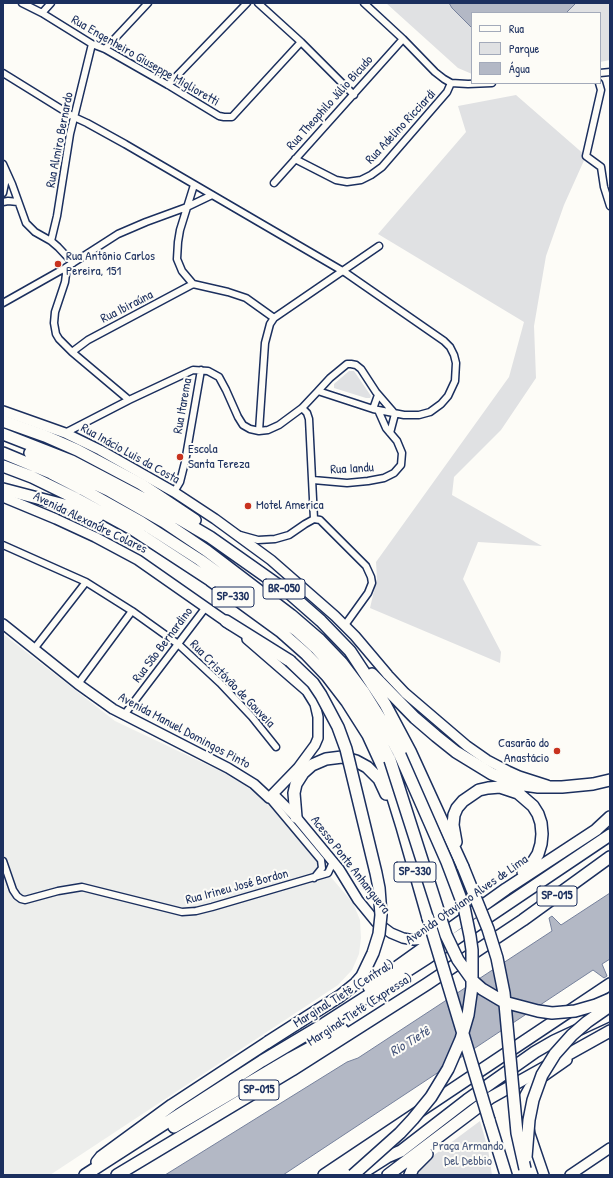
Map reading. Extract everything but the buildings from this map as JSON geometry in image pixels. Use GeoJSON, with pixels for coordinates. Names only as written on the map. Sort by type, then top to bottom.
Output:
{"type":"FeatureCollection","features":[{"type":"Feature","properties":{"kind":"highway"},"geometry":{"type":"LineString","coordinates":[[3,421],[45,436],[77,450],[141,484],[196,521],[210,537]]}},
{"type":"Feature","properties":{"kind":"highway","name":"BR-050"},"geometry":{"type":"LineString","coordinates":[[3,434],[72,461],[116,483],[210,537],[288,592],[321,621],[350,651]]}},
{"type":"Feature","properties":{"kind":"highway"},"geometry":{"type":"LineString","coordinates":[[3,441],[86,478],[164,522],[207,551],[291,615],[324,644],[342,663],[363,691],[383,723],[395,757],[446,935],[458,960],[473,981],[482,989],[504,1002],[538,1011],[575,1011],[610,999]]}},
{"type":"Feature","properties":{"kind":"highway"},"geometry":{"type":"LineString","coordinates":[[3,453],[82,489],[141,522],[200,560],[296,630],[317,649],[349,687],[371,723],[395,757],[447,862],[464,907],[472,950],[471,994],[468,1015],[461,1039],[448,1069],[431,1097],[404,1128],[353,1175]]}},
{"type":"Feature","properties":{"kind":"highway","name":"SP-330"},"geometry":{"type":"LineString","coordinates":[[3,466],[32,477],[77,499],[132,529],[210,580],[280,631],[306,654],[327,676],[347,702],[368,735],[385,772],[488,1120],[506,1175]]}},
{"type":"Feature","properties":{"kind":"highway"},"geometry":{"type":"LineString","coordinates":[[3,489],[72,507],[119,527],[132,529]]}},
{"type":"Feature","properties":{"kind":"highway"},"geometry":{"type":"LineString","coordinates":[[88,1173],[101,1157],[172,1105],[340,996],[355,984],[362,976],[379,934],[381,915],[379,888],[346,749],[338,727],[321,694],[313,683],[290,661],[226,621]]}},
{"type":"Feature","properties":{"kind":"highway"},"geometry":{"type":"LineString","coordinates":[[350,651],[415,718],[456,752],[492,774],[508,780],[538,787],[562,788],[610,780]]}},
{"type":"Feature","properties":{"kind":"highway"},"geometry":{"type":"LineString","coordinates":[[350,651],[385,704],[407,744],[458,854],[488,929],[497,958],[504,992],[517,1134],[525,1169],[529,1120],[533,1100],[542,1075],[554,1054],[572,1035],[587,1022],[610,1006]]}},
{"type":"Feature","properties":{"kind":"highway"},"geometry":{"type":"LineString","coordinates":[[296,817],[294,793],[296,784],[303,773],[312,765],[326,759],[342,757],[356,761],[367,767],[379,779],[402,826]]}},
{"type":"Feature","properties":{"kind":"highway"},"geometry":{"type":"LineString","coordinates":[[458,854],[453,825],[456,812],[463,801],[479,790],[488,788],[500,787],[518,793],[533,806],[538,814],[541,824],[541,844],[538,854],[533,862],[506,889]]}},
{"type":"Feature","properties":{"kind":"highway","name":"Avenida Otaviano Alves de Lima"},"geometry":{"type":"LineString","coordinates":[[324,1024],[353,998],[506,889],[596,830],[610,817]]}},
{"type":"Feature","properties":{"kind":"highway","name":"Marginal Tietê (Central)"},"geometry":{"type":"LineString","coordinates":[[88,1173],[427,958],[610,835]]}},
{"type":"Feature","properties":{"kind":"highway","name":"Marginal Tietê (Expressa)"},"geometry":{"type":"LineString","coordinates":[[117,1175],[292,1070],[399,1002],[523,920],[610,857]]}},
{"type":"Feature","properties":{"kind":"highway"},"geometry":{"type":"LineString","coordinates":[[324,1175],[610,984]]}},
{"type":"Feature","properties":{"kind":"highway"},"geometry":{"type":"LineString","coordinates":[[133,1145],[168,1131],[297,1055],[373,1014],[399,1002]]}},
{"type":"Feature","properties":{"kind":"highway"},"geometry":{"type":"LineString","coordinates":[[371,1175],[467,1100],[535,1052],[554,1041],[610,1015]]}},
{"type":"Feature","properties":{"kind":"highway"},"geometry":{"type":"LineString","coordinates":[[388,1175],[505,1088],[610,1031]]}},
{"type":"Feature","properties":{"kind":"highway"},"geometry":{"type":"LineString","coordinates":[[410,1175],[417,1162],[464,1118]]}},
{"type":"Feature","properties":{"kind":"highway"},"geometry":{"type":"LineString","coordinates":[[341,1175],[380,1144],[387,1133]]}},
{"type":"Feature","properties":{"kind":"highway"},"geometry":{"type":"LineString","coordinates":[[359,1175],[387,1157],[401,1151]]}},
{"type":"Feature","properties":{"kind":"highway"},"geometry":{"type":"LineString","coordinates":[[400,1175],[410,1158]]}},
{"type":"Feature","properties":{"kind":"main road","name":"Rua Inácio Luis da Costa"},"geometry":{"type":"LineString","coordinates":[[3,411],[65,433],[100,450],[174,492],[237,534],[295,580],[345,625],[405,693],[467,746],[488,760],[519,776],[562,788]]}},
{"type":"Feature","properties":{"kind":"main road","name":"Avenida Alexandre Colares"},"geometry":{"type":"LineString","coordinates":[[3,497],[95,537],[138,560],[226,621],[307,691],[315,704],[318,717],[318,738],[315,745],[298,768],[271,796]]}},
{"type":"Feature","properties":{"kind":"main road","name":"Avenida Manuel Domingos Pinto"},"geometry":{"type":"LineString","coordinates":[[3,624],[78,684],[113,709],[228,768],[271,796]]}},
{"type":"Feature","properties":{"kind":"main road","name":"Acesso Ponte Anhanguera"},"geometry":{"type":"LineString","coordinates":[[271,796],[296,817],[333,862],[367,912],[384,928],[403,938],[414,940],[439,938]]}},
{"type":"Feature","properties":{"kind":"main road"},"geometry":{"type":"LineString","coordinates":[[544,1175],[530,1134],[524,1103],[526,1092],[534,1083],[598,1038]]}},
{"type":"Feature","properties":{"kind":"main road"},"geometry":{"type":"LineString","coordinates":[[570,1175],[610,1148]]}},
{"type":"Feature","properties":{"kind":"street","name":"Rua Engenheiro Giuseppe Miglioretti"},"geometry":{"type":"LineString","coordinates":[[22,3],[42,13],[92,44],[105,49],[168,85],[219,116],[228,118],[237,112],[301,42]]}},
{"type":"Feature","properties":{"kind":"street"},"geometry":{"type":"LineString","coordinates":[[42,13],[51,3]]}},
{"type":"Feature","properties":{"kind":"street"},"geometry":{"type":"LineString","coordinates":[[105,49],[148,3]]}},
{"type":"Feature","properties":{"kind":"street"},"geometry":{"type":"LineString","coordinates":[[168,85],[247,3]]}},
{"type":"Feature","properties":{"kind":"street"},"geometry":{"type":"LineString","coordinates":[[258,3],[301,42],[354,95]]}},
{"type":"Feature","properties":{"kind":"street"},"geometry":{"type":"LineString","coordinates":[[364,3],[403,39],[434,72],[451,83],[471,84]]}},
{"type":"Feature","properties":{"kind":"street","name":"Rua Theophilo Júlio Bicudo"},"geometry":{"type":"LineString","coordinates":[[274,183],[403,39]]}},
{"type":"Feature","properties":{"kind":"street","name":"Rua Almiro Bernardo"},"geometry":{"type":"LineString","coordinates":[[51,241],[57,216],[70,134],[92,44]]}},
{"type":"Feature","properties":{"kind":"street"},"geometry":{"type":"LineString","coordinates":[[3,73],[74,117],[100,130],[342,271],[444,341],[450,347],[456,363],[455,381],[448,396],[441,404],[430,412],[419,415],[395,414],[376,410],[318,391]]}},
{"type":"Feature","properties":{"kind":"street","name":"Rua Adelino Ricciardi"},"geometry":{"type":"LineString","coordinates":[[295,159],[336,180],[347,182],[361,180],[382,167],[447,92],[451,83]]}},
{"type":"Feature","properties":{"kind":"street"},"geometry":{"type":"LineString","coordinates":[[599,84],[600,90],[586,156],[601,167],[604,187],[610,206]]}},
{"type":"Feature","properties":{"kind":"street"},"geometry":{"type":"LineString","coordinates":[[3,164],[16,195],[23,217],[30,227],[34,232],[51,241],[73,263]]}},
{"type":"Feature","properties":{"kind":"street"},"geometry":{"type":"LineString","coordinates":[[3,193],[7,174]]}},
{"type":"Feature","properties":{"kind":"street"},"geometry":{"type":"LineString","coordinates":[[194,185],[178,242],[177,259],[182,271],[193,284],[228,292],[246,298],[274,318]]}},
{"type":"Feature","properties":{"kind":"street"},"geometry":{"type":"LineString","coordinates":[[3,303],[65,268],[118,234],[187,207],[212,195]]}},
{"type":"Feature","properties":{"kind":"street"},"geometry":{"type":"LineString","coordinates":[[3,202],[18,202]]}},
{"type":"Feature","properties":{"kind":"street"},"geometry":{"type":"LineString","coordinates":[[259,431],[265,343],[270,324],[274,318],[379,246]]}},
{"type":"Feature","properties":{"kind":"street"},"geometry":{"type":"LineString","coordinates":[[65,268],[66,278],[55,312],[54,323],[59,338],[72,352],[129,400]]}},
{"type":"Feature","properties":{"kind":"street","name":"Rua Ibiraúna"},"geometry":{"type":"LineString","coordinates":[[72,352],[88,340],[193,284]]}},
{"type":"Feature","properties":{"kind":"street"},"geometry":{"type":"LineString","coordinates":[[65,433],[129,400],[193,370],[208,371],[219,377],[243,425],[250,429],[259,431],[274,428],[302,408],[347,364],[356,365],[361,369],[378,395],[395,414]]}},
{"type":"Feature","properties":{"kind":"street","name":"Rua Itarema"},"geometry":{"type":"LineString","coordinates":[[174,492],[180,482],[201,370]]}},
{"type":"Feature","properties":{"kind":"street"},"geometry":{"type":"LineString","coordinates":[[376,410],[378,395]]}},
{"type":"Feature","properties":{"kind":"street"},"geometry":{"type":"LineString","coordinates":[[302,408],[309,419],[314,519],[320,520],[366,566],[371,574],[372,583],[368,593],[345,625]]}},
{"type":"Feature","properties":{"kind":"street","name":"Rua Iandu"},"geometry":{"type":"LineString","coordinates":[[313,480],[347,482],[368,481],[384,478],[394,473],[401,465],[402,453],[400,446],[386,428],[376,410]]}},
{"type":"Feature","properties":{"kind":"street"},"geometry":{"type":"LineString","coordinates":[[390,434],[395,414]]}},
{"type":"Feature","properties":{"kind":"street","name":"Rua Inácio Luis da Costa"},"geometry":{"type":"LineString","coordinates":[[237,534],[258,540],[275,539],[289,535],[314,519]]}},
{"type":"Feature","properties":{"kind":"street","name":"Rua Cristóvão de Gouveia"},"geometry":{"type":"LineString","coordinates":[[3,545],[86,582],[132,611],[178,644],[216,679],[252,717],[276,747]]}},
{"type":"Feature","properties":{"kind":"street"},"geometry":{"type":"LineString","coordinates":[[34,649],[86,582]]}},
{"type":"Feature","properties":{"kind":"street","name":"Rua São Bernardino"},"geometry":{"type":"LineString","coordinates":[[124,715],[206,607]]}},
{"type":"Feature","properties":{"kind":"street"},"geometry":{"type":"LineString","coordinates":[[78,684],[132,611]]}},
{"type":"Feature","properties":{"kind":"street","name":"Avenida Manuel Domingos Pinto"},"geometry":{"type":"LineString","coordinates":[[271,796],[321,860],[322,868],[314,878]]}},
{"type":"Feature","properties":{"kind":"street","name":"Rua Irineu José Bordon"},"geometry":{"type":"LineString","coordinates":[[3,861],[13,890],[16,896],[21,899],[25,900],[58,891],[82,887],[182,912],[196,911],[212,907],[314,878]]}},
{"type":"Feature","properties":{"kind":"street"},"geometry":{"type":"LineString","coordinates":[[314,878],[328,873],[333,862]]}},
{"type":"Feature","properties":{"kind":"shaded area"},"geometry":{"type":"Polygon","coordinates":[[[3,634],[115,721],[235,778],[266,801],[353,903],[360,920],[361,938],[359,954],[352,970],[338,985],[50,1175],[3,1175],[3,634]]]}},
{"type":"Feature","properties":{"kind":"green space"},"geometry":{"type":"Polygon","coordinates":[[[386,3],[610,3],[610,60],[601,62],[601,12],[471,12],[471,74],[458,68],[386,3]]]}},
{"type":"Feature","properties":{"kind":"green space"},"geometry":{"type":"Polygon","coordinates":[[[516,95],[586,156],[564,205],[546,256],[534,326],[536,378],[501,430],[454,477],[452,495],[542,546],[478,542],[463,579],[501,652],[500,663],[370,608],[377,578],[376,562],[509,377],[524,322],[378,234],[466,132],[458,106],[516,95]]]}},
{"type":"Feature","properties":{"kind":"green space"},"geometry":{"type":"Polygon","coordinates":[[[349,371],[354,371],[371,396],[370,398],[334,388],[334,384],[349,371]]]}},
{"type":"Feature","properties":{"kind":"green space","name":"Praça Armando Del Debbio"},"geometry":{"type":"Polygon","coordinates":[[[480,1121],[488,1149],[492,1175],[417,1175],[426,1161],[480,1121]]]}},
{"type":"Feature","properties":{"kind":"water"},"geometry":{"type":"Polygon","coordinates":[[[449,3],[576,3],[567,12],[471,12],[471,27],[449,3]]]}},
{"type":"Feature","properties":{"kind":"water","name":"Rio Tietê"},"geometry":{"type":"Polygon","coordinates":[[[610,893],[610,959],[602,964],[607,976],[604,978],[593,970],[283,1175],[165,1175],[347,1062],[358,1058],[552,931],[549,918],[552,916],[561,925],[610,893]]]}},
{"type":"Feature","properties":{"kind":"place","name":"Rua Antônio Carlos Pereira, 151"},"geometry":{"type":"Point","coordinates":[58,264]}},
{"type":"Feature","properties":{"kind":"place","name":"Escola Santa Tereza"},"geometry":{"type":"Point","coordinates":[180,457]}},
{"type":"Feature","properties":{"kind":"place","name":"Motel America"},"geometry":{"type":"Point","coordinates":[248,506]}},
{"type":"Feature","properties":{"kind":"place","name":"Casarão do Anastácio"},"geometry":{"type":"Point","coordinates":[557,751]}}]}
